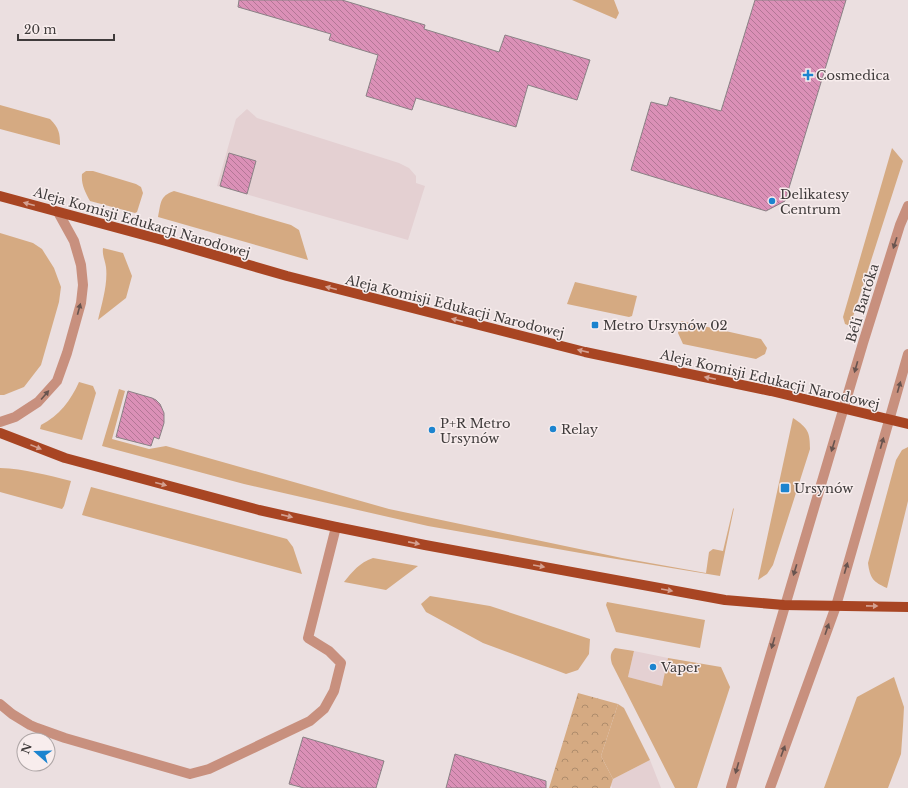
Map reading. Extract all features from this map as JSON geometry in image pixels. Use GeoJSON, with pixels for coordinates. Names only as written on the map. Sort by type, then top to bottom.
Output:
{"type":"FeatureCollection","features":[{"type":"Feature","properties":{"kind":"main road","name":"Aleja Komisji Edukacji Narodowej"},"geometry":{"type":"LineString","coordinates":[[0,196],[288,276],[570,348],[772,391],[908,424]]}},
{"type":"Feature","properties":{"kind":"main road"},"geometry":{"type":"LineString","coordinates":[[0,432],[65,458],[259,510],[425,545],[717,599],[784,605],[908,607]]}},
{"type":"Feature","properties":{"kind":"street","name":"Béli Bartóka"},"geometry":{"type":"LineString","coordinates":[[731,788],[784,605],[900,225],[908,206]]}},
{"type":"Feature","properties":{"kind":"street"},"geometry":{"type":"LineString","coordinates":[[0,422],[15,417],[38,402],[57,381],[69,347],[81,303],[83,285],[81,265],[74,241],[58,212]]}},
{"type":"Feature","properties":{"kind":"street"},"geometry":{"type":"LineString","coordinates":[[770,788],[836,606],[908,354]]}},
{"type":"Feature","properties":{"kind":"street"},"geometry":{"type":"LineString","coordinates":[[0,704],[12,714],[30,725],[65,738],[190,774],[209,769],[310,721],[324,709],[334,691],[341,663],[329,651],[308,638],[336,527]]}},
{"type":"Feature","properties":{"kind":"shaded area"},"geometry":{"type":"Polygon","coordinates":[[[247,109],[257,118],[399,163],[409,168],[416,176],[416,183],[425,186],[408,240],[217,186],[236,119],[247,109]]]}},
{"type":"Feature","properties":{"kind":"shaded area"},"geometry":{"type":"Polygon","coordinates":[[[634,651],[668,658],[662,686],[628,677],[634,651]]]}},
{"type":"Feature","properties":{"kind":"shaded area"},"geometry":{"type":"Polygon","coordinates":[[[650,760],[661,788],[612,788],[611,785],[613,779],[650,760]]]}},
{"type":"Feature","properties":{"kind":"green space"},"geometry":{"type":"Polygon","coordinates":[[[572,0],[614,0],[619,13],[616,19],[572,0]]]}},
{"type":"Feature","properties":{"kind":"green space"},"geometry":{"type":"Polygon","coordinates":[[[0,105],[50,119],[58,131],[60,145],[0,129],[0,105]]]}},
{"type":"Feature","properties":{"kind":"green space"},"geometry":{"type":"Polygon","coordinates":[[[892,148],[903,161],[850,326],[845,324],[843,317],[892,148]]]}},
{"type":"Feature","properties":{"kind":"green space"},"geometry":{"type":"Polygon","coordinates":[[[86,171],[93,171],[136,184],[141,187],[143,193],[137,212],[135,213],[90,201],[82,181],[82,174],[86,171]]]}},
{"type":"Feature","properties":{"kind":"green space"},"geometry":{"type":"Polygon","coordinates":[[[174,191],[291,225],[299,230],[308,260],[158,217],[160,204],[163,198],[174,191]]]}},
{"type":"Feature","properties":{"kind":"green space"},"geometry":{"type":"Polygon","coordinates":[[[0,233],[33,243],[42,249],[54,268],[61,287],[59,302],[41,365],[24,387],[4,395],[0,395],[0,233]]]}},
{"type":"Feature","properties":{"kind":"green space"},"geometry":{"type":"Polygon","coordinates":[[[103,248],[123,253],[132,276],[126,298],[98,320],[106,280],[106,267],[103,248]]]}},
{"type":"Feature","properties":{"kind":"green space"},"geometry":{"type":"Polygon","coordinates":[[[575,282],[637,296],[632,316],[629,317],[567,304],[575,282]]]}},
{"type":"Feature","properties":{"kind":"green space"},"geometry":{"type":"Polygon","coordinates":[[[681,321],[761,339],[767,348],[765,354],[756,359],[683,344],[678,333],[681,321]]]}},
{"type":"Feature","properties":{"kind":"green space"},"geometry":{"type":"Polygon","coordinates":[[[79,382],[93,386],[96,393],[82,440],[40,429],[41,425],[64,407],[79,382]]]}},
{"type":"Feature","properties":{"kind":"green space"},"geometry":{"type":"Polygon","coordinates":[[[119,389],[125,391],[112,439],[149,449],[166,446],[389,509],[622,558],[706,573],[709,552],[713,549],[723,551],[734,508],[720,576],[428,526],[244,484],[102,446],[119,389]]]}},
{"type":"Feature","properties":{"kind":"green space"},"geometry":{"type":"Polygon","coordinates":[[[793,418],[805,428],[809,434],[810,449],[773,565],[767,574],[758,580],[793,418]]]}},
{"type":"Feature","properties":{"kind":"green space"},"geometry":{"type":"Polygon","coordinates":[[[908,447],[908,501],[887,588],[878,584],[873,579],[868,563],[896,460],[902,450],[908,447]]]}},
{"type":"Feature","properties":{"kind":"green space"},"geometry":{"type":"Polygon","coordinates":[[[0,468],[27,471],[71,481],[64,506],[62,509],[0,492],[0,468]]]}},
{"type":"Feature","properties":{"kind":"green space"},"geometry":{"type":"Polygon","coordinates":[[[91,487],[287,539],[293,547],[302,574],[82,515],[91,487]]]}},
{"type":"Feature","properties":{"kind":"green space"},"geometry":{"type":"Polygon","coordinates":[[[373,558],[418,566],[386,590],[344,582],[360,565],[373,558]]]}},
{"type":"Feature","properties":{"kind":"green space"},"geometry":{"type":"Polygon","coordinates":[[[430,596],[490,606],[590,639],[589,654],[578,670],[566,674],[483,643],[426,612],[421,604],[430,596]]]}},
{"type":"Feature","properties":{"kind":"green space"},"geometry":{"type":"Polygon","coordinates":[[[607,602],[705,620],[700,648],[616,632],[606,605],[607,602]]]}},
{"type":"Feature","properties":{"kind":"green space"},"geometry":{"type":"Polygon","coordinates":[[[615,648],[634,651],[628,677],[662,686],[668,658],[721,667],[730,687],[697,788],[675,788],[612,664],[611,655],[615,648]]]}},
{"type":"Feature","properties":{"kind":"green space"},"geometry":{"type":"Polygon","coordinates":[[[894,677],[904,707],[903,726],[901,754],[888,788],[824,788],[857,697],[894,677]]]}},
{"type":"Feature","properties":{"kind":"green space"},"geometry":{"type":"Polygon","coordinates":[[[578,693],[618,704],[601,756],[613,779],[610,788],[549,788],[578,693]]]}},
{"type":"Feature","properties":{"kind":"green space"},"geometry":{"type":"Polygon","coordinates":[[[618,704],[624,708],[650,760],[613,779],[601,756],[618,704]]]}},
{"type":"Feature","properties":{"kind":"building"},"geometry":{"type":"Polygon","coordinates":[[[239,0],[342,0],[425,25],[424,29],[499,52],[505,35],[590,60],[577,100],[528,85],[516,127],[416,98],[412,110],[366,96],[378,55],[329,40],[331,34],[238,7],[239,0]]]}},
{"type":"Feature","properties":{"kind":"building"},"geometry":{"type":"Polygon","coordinates":[[[755,0],[846,0],[785,201],[766,211],[631,170],[651,102],[667,106],[670,97],[721,111],[755,0]]]}},
{"type":"Feature","properties":{"kind":"building"},"geometry":{"type":"Polygon","coordinates":[[[229,153],[256,161],[247,194],[220,186],[229,153]]]}},
{"type":"Feature","properties":{"kind":"building"},"geometry":{"type":"Polygon","coordinates":[[[128,391],[156,400],[160,404],[164,413],[164,423],[159,439],[154,437],[151,446],[116,437],[128,391]]]}},
{"type":"Feature","properties":{"kind":"building"},"geometry":{"type":"Polygon","coordinates":[[[303,737],[384,761],[376,788],[304,788],[289,784],[303,737]]]}},
{"type":"Feature","properties":{"kind":"building"},"geometry":{"type":"Polygon","coordinates":[[[455,754],[546,781],[546,788],[446,788],[455,754]]]}},
{"type":"Feature","properties":{"kind":"place","name":"Cosmedica"},"geometry":{"type":"Point","coordinates":[808,75]}},
{"type":"Feature","properties":{"kind":"place","name":"Delikatesy Centrum"},"geometry":{"type":"Point","coordinates":[772,201]}},
{"type":"Feature","properties":{"kind":"place","name":"Metro Ursynów 02"},"geometry":{"type":"Point","coordinates":[595,325]}},
{"type":"Feature","properties":{"kind":"place","name":"Relay"},"geometry":{"type":"Point","coordinates":[553,429]}},
{"type":"Feature","properties":{"kind":"place","name":"P+R Metro Ursynów"},"geometry":{"type":"Point","coordinates":[432,430]}},
{"type":"Feature","properties":{"kind":"place","name":"Ursynów"},"geometry":{"type":"Point","coordinates":[785,488]}},
{"type":"Feature","properties":{"kind":"place","name":"Vaper"},"geometry":{"type":"Point","coordinates":[653,667]}}]}
